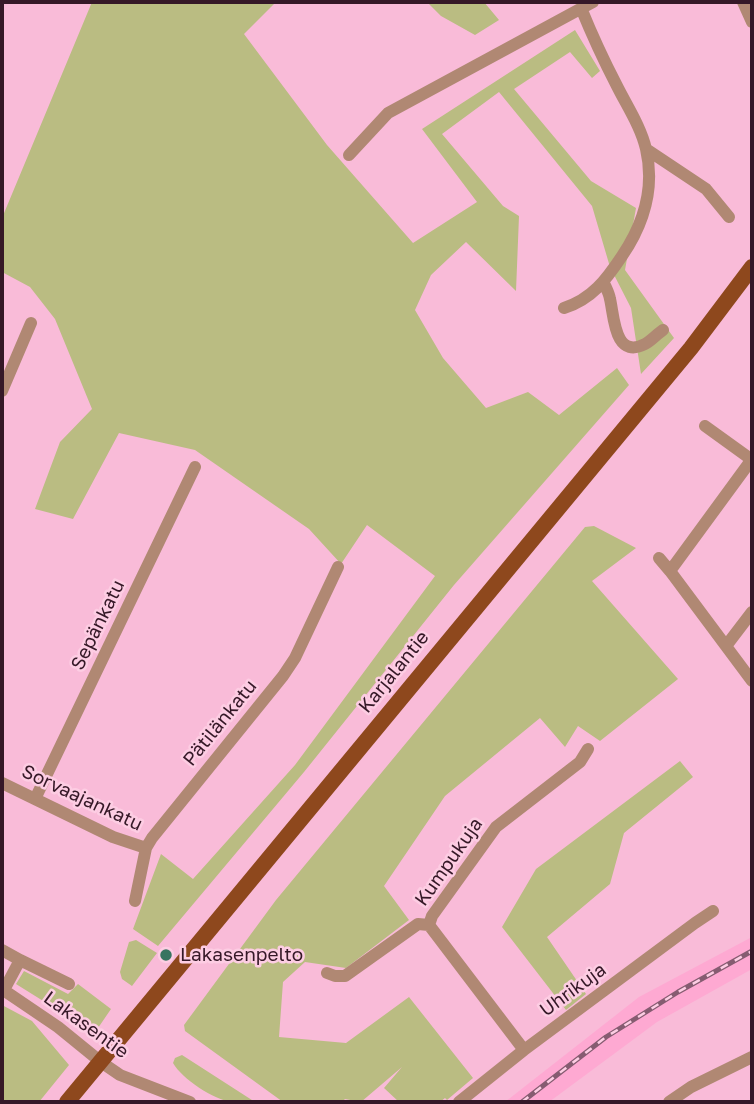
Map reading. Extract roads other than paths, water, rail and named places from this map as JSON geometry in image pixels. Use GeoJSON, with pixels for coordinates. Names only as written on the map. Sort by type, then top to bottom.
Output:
{"type":"FeatureCollection","features":[{"type":"Feature","properties":{"kind":"main road","name":"Karjalantie"},"geometry":{"type":"LineString","coordinates":[[68,1102],[691,348],[752,267]]}},
{"type":"Feature","properties":{"kind":"street"},"geometry":{"type":"LineString","coordinates":[[743,2],[752,22]]}},
{"type":"Feature","properties":{"kind":"street"},"geometry":{"type":"LineString","coordinates":[[349,155],[388,113],[578,6],[646,149],[649,184],[645,213],[635,238],[604,282],[584,300],[564,308]]}},
{"type":"Feature","properties":{"kind":"street"},"geometry":{"type":"LineString","coordinates":[[646,149],[706,189],[729,217]]}},
{"type":"Feature","properties":{"kind":"street"},"geometry":{"type":"LineString","coordinates":[[604,282],[617,335],[625,344],[643,345],[663,330]]}},
{"type":"Feature","properties":{"kind":"street"},"geometry":{"type":"LineString","coordinates":[[2,391],[32,323]]}},
{"type":"Feature","properties":{"kind":"street"},"geometry":{"type":"LineString","coordinates":[[670,571],[752,459],[705,426]]}},
{"type":"Feature","properties":{"kind":"street","name":"Sepänkatu"},"geometry":{"type":"LineString","coordinates":[[35,799],[195,467]]}},
{"type":"Feature","properties":{"kind":"street"},"geometry":{"type":"LineString","coordinates":[[659,558],[752,681]]}},
{"type":"Feature","properties":{"kind":"street","name":"Pätilänkatu"},"geometry":{"type":"LineString","coordinates":[[135,901],[146,848],[283,676],[295,658],[338,567]]}},
{"type":"Feature","properties":{"kind":"street"},"geometry":{"type":"LineString","coordinates":[[726,646],[752,612]]}},
{"type":"Feature","properties":{"kind":"street","name":"Kumpukuja"},"geometry":{"type":"LineString","coordinates":[[524,1049],[429,925],[440,903],[496,827],[580,762],[588,749]]}},
{"type":"Feature","properties":{"kind":"street","name":"Sorvaajankatu"},"geometry":{"type":"LineString","coordinates":[[2,783],[113,837],[146,848]]}},
{"type":"Feature","properties":{"kind":"street","name":"Uhrikuja"},"geometry":{"type":"LineString","coordinates":[[459,1102],[524,1049],[713,911]]}},
{"type":"Feature","properties":{"kind":"street"},"geometry":{"type":"LineString","coordinates":[[327,972],[335,976],[345,976],[418,924],[429,925]]}},
{"type":"Feature","properties":{"kind":"street"},"geometry":{"type":"LineString","coordinates":[[2,950],[69,985]]}},
{"type":"Feature","properties":{"kind":"street"},"geometry":{"type":"LineString","coordinates":[[3,989],[20,960]]}},
{"type":"Feature","properties":{"kind":"street","name":"Lakasentie"},"geometry":{"type":"LineString","coordinates":[[3,989],[120,1074],[190,1102]]}},
{"type":"Feature","properties":{"kind":"street"},"geometry":{"type":"LineString","coordinates":[[668,1102],[701,1081],[752,1057]]}},
{"type":"Feature","properties":{"kind":"railway"},"geometry":{"type":"LineString","coordinates":[[522,1102],[606,1037],[678,992],[752,951]]}},
{"type":"Feature","properties":{"kind":"place","name":"Lakasenpelto"},"geometry":{"type":"Point","coordinates":[166,955]}}]}
